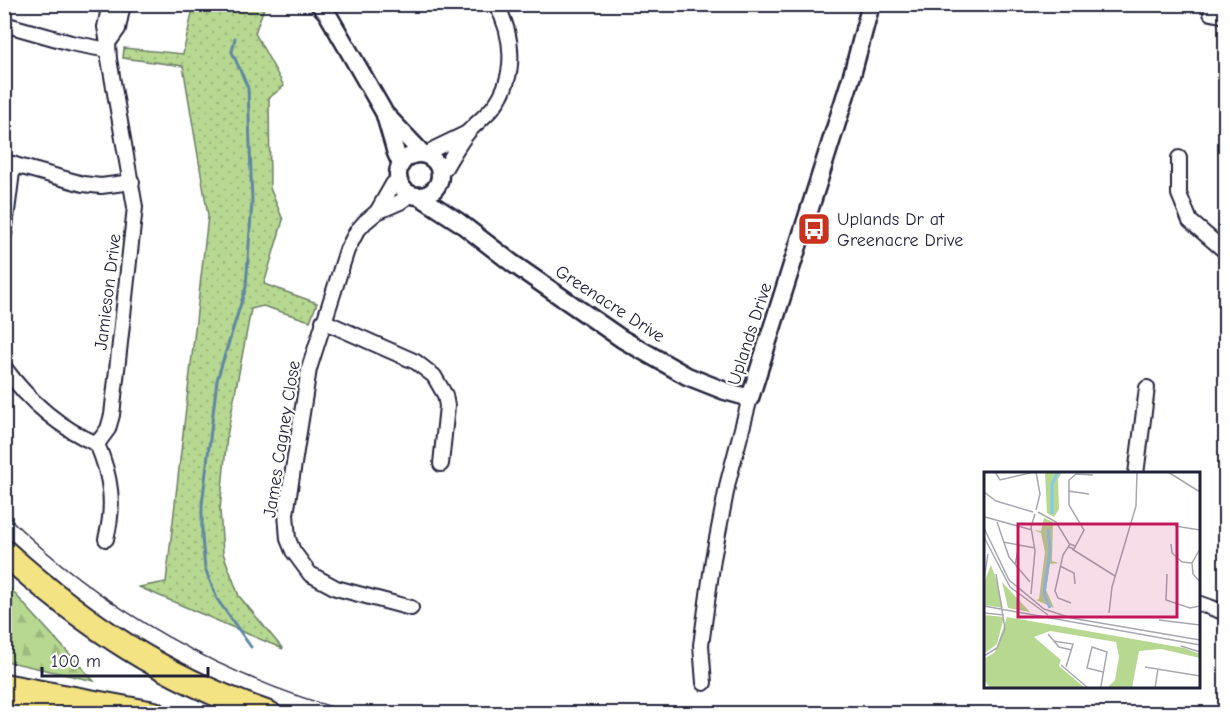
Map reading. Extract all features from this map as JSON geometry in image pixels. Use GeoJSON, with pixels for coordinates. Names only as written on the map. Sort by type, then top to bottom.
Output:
{"type":"FeatureCollection","features":[{"type":"Feature","properties":{"kind":"highway"},"geometry":{"type":"LineString","coordinates":[[4,552],[73,611],[121,644],[185,680],[227,699],[269,714]]}},
{"type":"Feature","properties":{"kind":"highway"},"geometry":{"type":"LineString","coordinates":[[4,686],[154,714]]}},
{"type":"Feature","properties":{"kind":"highway"},"geometry":{"type":"LineString","coordinates":[[4,707],[43,714]]}},
{"type":"Feature","properties":{"kind":"street","name":"Jamieson Drive"},"geometry":{"type":"LineString","coordinates":[[97,444],[108,429],[112,415],[135,217],[132,182],[105,27],[110,4]]}},
{"type":"Feature","properties":{"kind":"street"},"geometry":{"type":"LineString","coordinates":[[4,24],[71,43],[108,47],[118,29],[123,4]]}},
{"type":"Feature","properties":{"kind":"street"},"geometry":{"type":"LineString","coordinates":[[319,4],[327,13],[385,114],[436,162],[439,179]]}},
{"type":"Feature","properties":{"kind":"street"},"geometry":{"type":"LineString","coordinates":[[385,114],[400,172],[401,186],[415,195],[433,191],[467,133],[496,103],[508,76],[511,63],[509,38],[496,4]]}},
{"type":"Feature","properties":{"kind":"street","name":"Uplands Drive"},"geometry":{"type":"LineString","coordinates":[[704,683],[701,645],[713,559],[728,482],[750,398],[852,75],[871,4]]}},
{"type":"Feature","properties":{"kind":"street"},"geometry":{"type":"LineString","coordinates":[[1211,13],[1226,16]]}},
{"type":"Feature","properties":{"kind":"street"},"geometry":{"type":"LineString","coordinates":[[400,172],[410,155],[425,154],[467,133]]}},
{"type":"Feature","properties":{"kind":"street"},"geometry":{"type":"LineString","coordinates":[[1179,158],[1179,194],[1190,221],[1226,252]]}},
{"type":"Feature","properties":{"kind":"street"},"geometry":{"type":"LineString","coordinates":[[4,236],[9,163],[93,186],[132,182]]}},
{"type":"Feature","properties":{"kind":"street","name":"James Cagney Close"},"geometry":{"type":"LineString","coordinates":[[377,212],[400,172]]}},
{"type":"Feature","properties":{"kind":"street","name":"Greenacre Drive"},"geometry":{"type":"LineString","coordinates":[[439,179],[459,222]]}},
{"type":"Feature","properties":{"kind":"street","name":"Greenacre Drive"},"geometry":{"type":"LineString","coordinates":[[415,195],[459,222],[512,263],[622,339],[687,375],[725,391],[750,398]]}},
{"type":"Feature","properties":{"kind":"street","name":"James Cagney Close"},"geometry":{"type":"LineString","coordinates":[[411,608],[322,583],[301,564],[288,539],[286,526],[287,502],[309,369],[350,241],[361,226],[377,212],[415,195]]}},
{"type":"Feature","properties":{"kind":"street"},"geometry":{"type":"LineString","coordinates":[[323,321],[416,362],[434,376],[441,386],[447,406],[441,464]]}},
{"type":"Feature","properties":{"kind":"street"},"geometry":{"type":"LineString","coordinates":[[4,367],[18,385],[52,417],[97,444],[106,467],[111,495],[111,518],[106,539]]}},
{"type":"Feature","properties":{"kind":"street"},"geometry":{"type":"LineString","coordinates":[[1136,472],[1147,388]]}},
{"type":"Feature","properties":{"kind":"street"},"geometry":{"type":"LineString","coordinates":[[1200,603],[1224,608]]}},
{"type":"Feature","properties":{"kind":"green space"},"geometry":{"type":"Polygon","coordinates":[[[194,4],[265,5],[255,33],[284,86],[269,98],[270,188],[283,220],[264,284],[317,303],[310,321],[263,306],[251,309],[227,436],[220,510],[223,553],[239,596],[283,649],[139,587],[166,582],[208,216],[183,66],[123,58],[124,48],[183,54],[194,4]]]}},
{"type":"Feature","properties":{"kind":"green space"},"geometry":{"type":"Polygon","coordinates":[[[5,583],[94,681],[5,661],[5,583]]]}},
{"type":"Feature","properties":{"kind":"waterway"},"geometry":{"type":"LineString","coordinates":[[235,38],[232,52],[248,88],[252,202],[246,287],[217,380],[202,505],[202,538],[205,568],[217,599],[251,647]]}},
{"type":"Feature","properties":{"kind":"tram line"},"geometry":{"type":"LineString","coordinates":[[4,513],[82,580],[124,610],[167,636],[259,681],[356,714]]}},
{"type":"Feature","properties":{"kind":"place","name":"Uplands Dr at Greenacre Drive"},"geometry":{"type":"Point","coordinates":[814,229]}}]}
